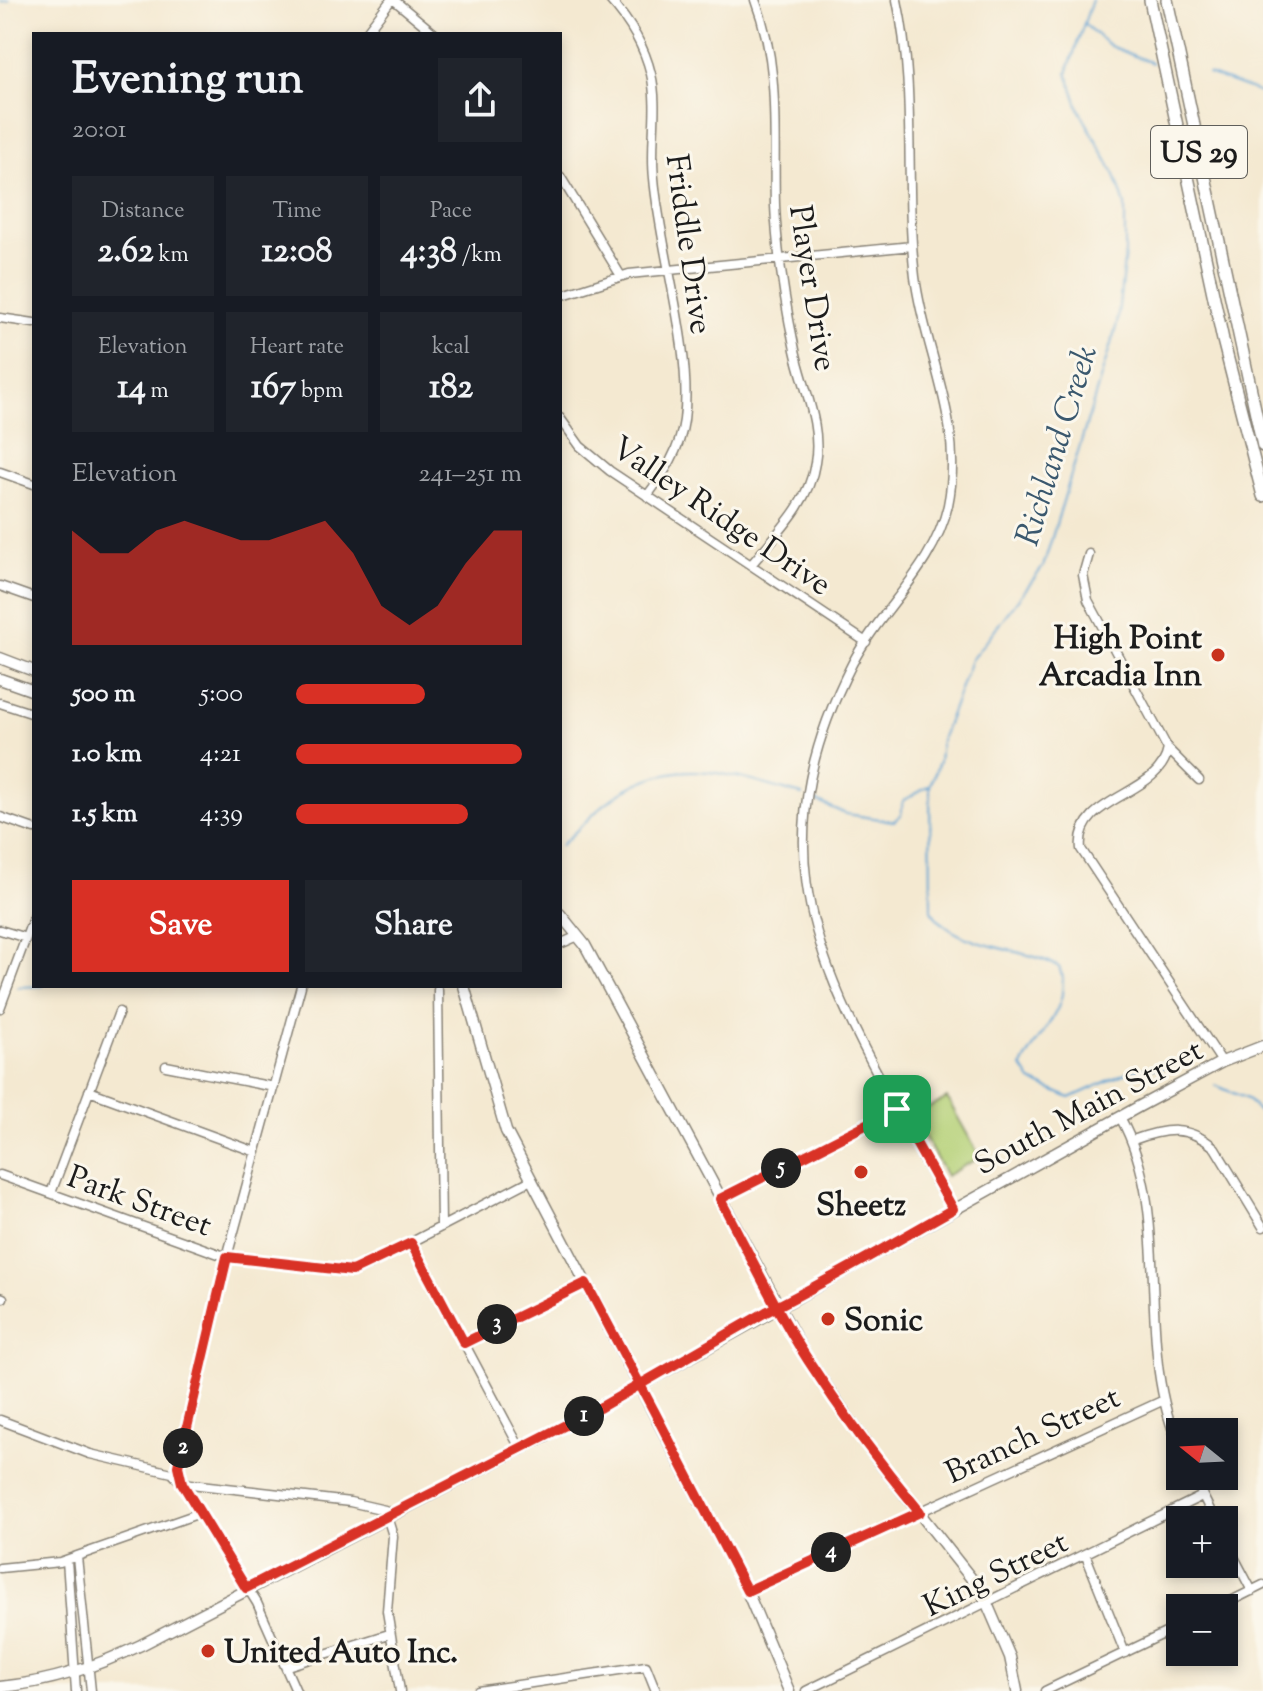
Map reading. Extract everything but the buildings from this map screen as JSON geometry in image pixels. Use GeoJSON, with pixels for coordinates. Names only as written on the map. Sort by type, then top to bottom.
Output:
{"type":"FeatureCollection","features":[{"type":"Feature","properties":{"kind":"highway","name":"US 29"},"geometry":{"type":"LineString","coordinates":[[1150,0],[1216,310],[1263,496]]}},
{"type":"Feature","properties":{"kind":"highway","name":"US 29"},"geometry":{"type":"LineString","coordinates":[[1167,0],[1263,446]]}},
{"type":"Feature","properties":{"kind":"main road"},"geometry":{"type":"LineString","coordinates":[[0,658],[32,670]]}},
{"type":"Feature","properties":{"kind":"main road"},"geometry":{"type":"LineString","coordinates":[[0,679],[32,690]]}},
{"type":"Feature","properties":{"kind":"main road"},"geometry":{"type":"LineString","coordinates":[[562,916],[578,936],[806,1357],[834,1399],[989,1604],[1010,1657],[1017,1691]]}},
{"type":"Feature","properties":{"kind":"main road"},"geometry":{"type":"LineString","coordinates":[[467,988],[498,1108],[531,1180],[747,1591],[789,1691]]}},
{"type":"Feature","properties":{"kind":"main road","name":"South Main Street"},"geometry":{"type":"LineString","coordinates":[[0,1687],[34,1684],[90,1669],[141,1645],[246,1588],[521,1450],[1120,1117],[1222,1062],[1263,1046]]}},
{"type":"Feature","properties":{"kind":"street"},"geometry":{"type":"LineString","coordinates":[[367,32],[392,0],[432,32]]}},
{"type":"Feature","properties":{"kind":"street","name":"Friddle Drive"},"geometry":{"type":"LineString","coordinates":[[610,0],[639,39],[651,74],[653,176],[684,369],[684,420],[671,461],[647,496]]}},
{"type":"Feature","properties":{"kind":"street","name":"Player Drive"},"geometry":{"type":"LineString","coordinates":[[751,565],[800,504],[817,452],[816,432],[790,329],[780,258],[775,204],[776,97],[768,38],[755,0]]}},
{"type":"Feature","properties":{"kind":"street"},"geometry":{"type":"LineString","coordinates":[[897,0],[908,88],[912,246],[916,282],[947,405],[951,485],[943,520],[932,547],[866,642],[838,693],[817,757],[803,832],[806,889],[817,942],[840,1004],[953,1209]]}},
{"type":"Feature","properties":{"kind":"street"},"geometry":{"type":"LineString","coordinates":[[562,179],[621,276]]}},
{"type":"Feature","properties":{"kind":"street"},"geometry":{"type":"LineString","coordinates":[[562,295],[621,276],[912,246]]}},
{"type":"Feature","properties":{"kind":"street"},"geometry":{"type":"LineString","coordinates":[[0,318],[32,323]]}},
{"type":"Feature","properties":{"kind":"street","name":"Valley Ridge Drive"},"geometry":{"type":"LineString","coordinates":[[562,421],[580,446],[647,496],[866,642]]}},
{"type":"Feature","properties":{"kind":"street"},"geometry":{"type":"LineString","coordinates":[[0,472],[32,483]]}},
{"type":"Feature","properties":{"kind":"street"},"geometry":{"type":"LineString","coordinates":[[1089,554],[1083,575],[1085,593],[1168,749],[1199,780]]}},
{"type":"Feature","properties":{"kind":"street"},"geometry":{"type":"LineString","coordinates":[[0,586],[32,597]]}},
{"type":"Feature","properties":{"kind":"street"},"geometry":{"type":"LineString","coordinates":[[0,703],[32,713]]}},
{"type":"Feature","properties":{"kind":"street"},"geometry":{"type":"LineString","coordinates":[[1168,749],[1166,759],[1153,774],[1089,817],[1081,831],[1081,849],[1222,1062]]}},
{"type":"Feature","properties":{"kind":"street"},"geometry":{"type":"LineString","coordinates":[[0,817],[32,828]]}},
{"type":"Feature","properties":{"kind":"street"},"geometry":{"type":"LineString","coordinates":[[0,1008],[32,922]]}},
{"type":"Feature","properties":{"kind":"street"},"geometry":{"type":"LineString","coordinates":[[0,930],[26,938]]}},
{"type":"Feature","properties":{"kind":"street"},"geometry":{"type":"LineString","coordinates":[[562,943],[578,936]]}},
{"type":"Feature","properties":{"kind":"street"},"geometry":{"type":"LineString","coordinates":[[182,1483],[179,1463],[227,1257],[300,988]]}},
{"type":"Feature","properties":{"kind":"street"},"geometry":{"type":"LineString","coordinates":[[438,990],[441,1227]]}},
{"type":"Feature","properties":{"kind":"street"},"geometry":{"type":"LineString","coordinates":[[51,1193],[119,1012]]}},
{"type":"Feature","properties":{"kind":"street"},"geometry":{"type":"LineString","coordinates":[[166,1066],[274,1087]]}},
{"type":"Feature","properties":{"kind":"street"},"geometry":{"type":"LineString","coordinates":[[89,1091],[256,1152]]}},
{"type":"Feature","properties":{"kind":"street"},"geometry":{"type":"LineString","coordinates":[[720,1199],[897,1109]]}},
{"type":"Feature","properties":{"kind":"street"},"geometry":{"type":"LineString","coordinates":[[1120,1117],[1133,1140],[1149,1222],[1164,1400],[1170,1418]]}},
{"type":"Feature","properties":{"kind":"street"},"geometry":{"type":"LineString","coordinates":[[1133,1140],[1182,1129],[1206,1140],[1215,1148],[1263,1227]]}},
{"type":"Feature","properties":{"kind":"street","name":"Park Street"},"geometry":{"type":"LineString","coordinates":[[0,1175],[227,1257],[352,1271],[531,1180]]}},
{"type":"Feature","properties":{"kind":"street"},"geometry":{"type":"LineString","coordinates":[[411,1243],[521,1450]]}},
{"type":"Feature","properties":{"kind":"street"},"geometry":{"type":"LineString","coordinates":[[464,1343],[586,1283]]}},
{"type":"Feature","properties":{"kind":"street","name":"Branch Street"},"geometry":{"type":"LineString","coordinates":[[747,1591],[1164,1400]]}},
{"type":"Feature","properties":{"kind":"street"},"geometry":{"type":"LineString","coordinates":[[0,1420],[90,1454],[172,1473],[182,1483],[246,1588],[287,1666],[296,1691]]}},
{"type":"Feature","properties":{"kind":"street"},"geometry":{"type":"LineString","coordinates":[[182,1483],[380,1507],[390,1518],[393,1536],[387,1611],[400,1691]]}},
{"type":"Feature","properties":{"kind":"street"},"geometry":{"type":"LineString","coordinates":[[1199,1490],[1207,1506]]}},
{"type":"Feature","properties":{"kind":"street","name":"King Street"},"geometry":{"type":"LineString","coordinates":[[806,1691],[989,1604],[1202,1496]]}},
{"type":"Feature","properties":{"kind":"street"},"geometry":{"type":"LineString","coordinates":[[0,1568],[33,1567],[67,1560],[200,1513]]}},
{"type":"Feature","properties":{"kind":"street"},"geometry":{"type":"LineString","coordinates":[[1086,1556],[1125,1653]]}},
{"type":"Feature","properties":{"kind":"street"},"geometry":{"type":"LineString","coordinates":[[77,1557],[91,1691]]}},
{"type":"Feature","properties":{"kind":"street"},"geometry":{"type":"LineString","coordinates":[[67,1560],[76,1691]]}},
{"type":"Feature","properties":{"kind":"street"},"geometry":{"type":"LineString","coordinates":[[1238,1564],[1252,1591]]}},
{"type":"Feature","properties":{"kind":"street"},"geometry":{"type":"LineString","coordinates":[[1238,1598],[1263,1585]]}},
{"type":"Feature","properties":{"kind":"street"},"geometry":{"type":"LineString","coordinates":[[1045,1691],[1166,1633]]}},
{"type":"Feature","properties":{"kind":"street"},"geometry":{"type":"LineString","coordinates":[[287,1666],[389,1634]]}},
{"type":"Feature","properties":{"kind":"street"},"geometry":{"type":"LineString","coordinates":[[478,1691],[538,1687],[646,1666],[656,1691]]}},
{"type":"Feature","properties":{"kind":"green space"},"geometry":{"type":"Polygon","coordinates":[[[947,1098],[980,1157],[946,1176],[913,1116],[947,1098]]]}},
{"type":"Feature","properties":{"kind":"waterway"},"geometry":{"type":"LineString","coordinates":[[0,2],[9,0]]}},
{"type":"Feature","properties":{"kind":"waterway","name":"Richland Creek"},"geometry":{"type":"LineString","coordinates":[[1092,0],[1067,73],[1080,111],[1115,175],[1125,205],[1125,252],[1117,324],[1043,567],[971,660],[941,740],[939,762],[930,786],[931,910],[956,933],[1059,967],[1063,981],[1058,1008],[1022,1067],[1031,1081],[1070,1098],[1134,1069],[1164,1068]]}},
{"type":"Feature","properties":{"kind":"waterway"},"geometry":{"type":"LineString","coordinates":[[1084,24],[1110,46],[1152,63]]}},
{"type":"Feature","properties":{"kind":"waterway"},"geometry":{"type":"LineString","coordinates":[[1208,74],[1263,94]]}},
{"type":"Feature","properties":{"kind":"waterway"},"geometry":{"type":"LineString","coordinates":[[562,844],[605,804],[630,787],[678,772],[724,774],[802,795]]}},
{"type":"Feature","properties":{"kind":"waterway"},"geometry":{"type":"LineString","coordinates":[[814,800],[846,814],[894,821],[901,815],[903,801],[929,786]]}},
{"type":"Feature","properties":{"kind":"waterway"},"geometry":{"type":"LineString","coordinates":[[18,987],[32,986]]}},
{"type":"Feature","properties":{"kind":"waterway","name":"Richland Creek"},"geometry":{"type":"LineString","coordinates":[[1215,1085],[1247,1099],[1263,1116]]}},
{"type":"Feature","properties":{"kind":"place","name":"High Point Arcadia Inn"},"geometry":{"type":"Point","coordinates":[1218,655]}},
{"type":"Feature","properties":{"kind":"place","name":"Sheetz"},"geometry":{"type":"Point","coordinates":[861,1172]}},
{"type":"Feature","properties":{"kind":"place","name":"Sonic"},"geometry":{"type":"Point","coordinates":[828,1319]}},
{"type":"Feature","properties":{"kind":"place","name":"United Auto Inc."},"geometry":{"type":"Point","coordinates":[208,1651]}},
{"type":"Feature","properties":{"kind":"route"},"geometry":{"type":"LineString","coordinates":[[897,1109],[720,1199],[779,1306],[806,1357],[879,1462],[920,1512],[747,1591],[654,1411],[640,1385],[586,1283],[497,1324],[464,1343],[411,1243],[352,1271],[227,1257],[178,1466],[182,1483],[246,1588],[521,1450],[601,1407],[640,1385],[766,1312],[779,1306],[831,1278],[953,1209],[897,1109]]}}]}
